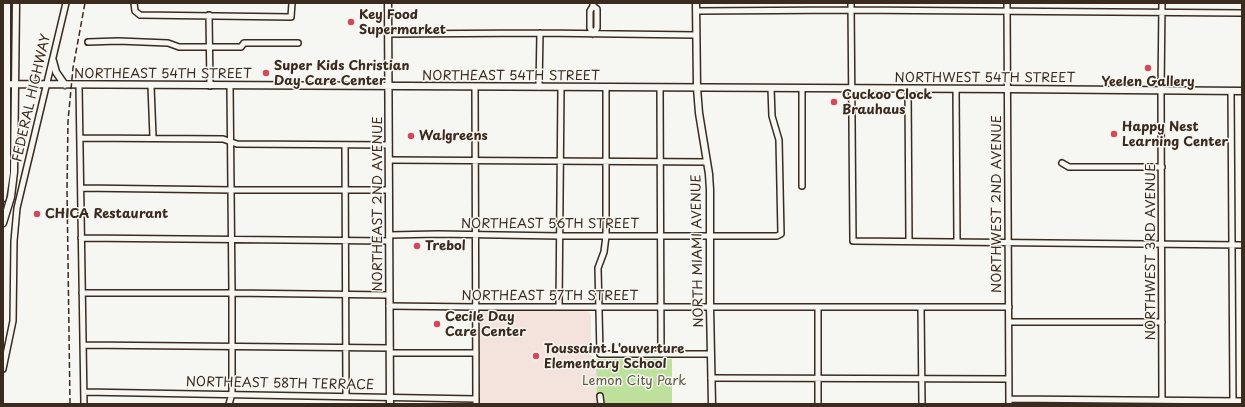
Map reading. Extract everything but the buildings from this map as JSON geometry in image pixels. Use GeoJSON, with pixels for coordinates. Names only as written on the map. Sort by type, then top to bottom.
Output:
{"type":"FeatureCollection","features":[{"type":"Feature","properties":{"kind":"main road"},"geometry":{"type":"LineString","coordinates":[[3,198],[7,168],[5,121],[6,3]]}},
{"type":"Feature","properties":{"kind":"main road"},"geometry":{"type":"LineString","coordinates":[[3,223],[11,197],[14,172],[16,3]]}},
{"type":"Feature","properties":{"kind":"main road","name":"NORTHEAST 2ND AVENUE"},"geometry":{"type":"LineString","coordinates":[[388,3],[390,401]]}},
{"type":"Feature","properties":{"kind":"main road","name":"NORTH MIAMI AVENUE"},"geometry":{"type":"LineString","coordinates":[[696,3],[697,88],[710,190],[712,404]]}},
{"type":"Feature","properties":{"kind":"main road"},"geometry":{"type":"LineString","coordinates":[[52,61],[56,72],[66,85]]}},
{"type":"Feature","properties":{"kind":"main road","name":"NORTHEAST 54TH STREET"},"geometry":{"type":"LineString","coordinates":[[6,84],[728,88]]}},
{"type":"Feature","properties":{"kind":"main road","name":"NORTHWEST 54TH STREET"},"geometry":{"type":"LineString","coordinates":[[728,88],[1242,91]]}},
{"type":"Feature","properties":{"kind":"street","name":"FEDERAL HIGHWAY"},"geometry":{"type":"LineString","coordinates":[[3,369],[13,321],[14,233],[19,198],[66,3]]}},
{"type":"Feature","properties":{"kind":"street"},"geometry":{"type":"LineString","coordinates":[[134,3],[135,11],[140,15],[292,17],[292,3]]}},
{"type":"Feature","properties":{"kind":"street"},"geometry":{"type":"LineString","coordinates":[[851,3],[853,89],[853,241],[957,241],[1242,246]]}},
{"type":"Feature","properties":{"kind":"street","name":"NORTHWEST 2ND AVENUE"},"geometry":{"type":"LineString","coordinates":[[1007,3],[1009,402]]}},
{"type":"Feature","properties":{"kind":"street","name":"NORTHWEST 3RD AVENUE"},"geometry":{"type":"LineString","coordinates":[[1162,3],[1162,402]]}},
{"type":"Feature","properties":{"kind":"street"},"geometry":{"type":"LineString","coordinates":[[593,34],[597,28],[597,9],[594,5]]}},
{"type":"Feature","properties":{"kind":"street"},"geometry":{"type":"LineString","coordinates":[[696,11],[851,10],[1242,13]]}},
{"type":"Feature","properties":{"kind":"street"},"geometry":{"type":"LineString","coordinates":[[209,15],[210,86]]}},
{"type":"Feature","properties":{"kind":"street"},"geometry":{"type":"LineString","coordinates":[[538,87],[540,33]]}},
{"type":"Feature","properties":{"kind":"street"},"geometry":{"type":"LineString","coordinates":[[388,34],[540,33],[696,35]]}},
{"type":"Feature","properties":{"kind":"street","name":"NORTHEAST 54TH STREET"},"geometry":{"type":"LineString","coordinates":[[88,42],[118,40],[168,42],[179,47],[241,47],[244,43],[298,43]]}},
{"type":"Feature","properties":{"kind":"street"},"geometry":{"type":"LineString","coordinates":[[80,85],[84,404]]}},
{"type":"Feature","properties":{"kind":"street"},"geometry":{"type":"LineString","coordinates":[[151,86],[153,138]]}},
{"type":"Feature","properties":{"kind":"street"},"geometry":{"type":"LineString","coordinates":[[229,404],[232,394],[232,190],[230,86]]}},
{"type":"Feature","properties":{"kind":"street"},"geometry":{"type":"LineString","coordinates":[[475,87],[476,402]]}},
{"type":"Feature","properties":{"kind":"street"},"geometry":{"type":"LineString","coordinates":[[559,307],[561,87]]}},
{"type":"Feature","properties":{"kind":"street"},"geometry":{"type":"LineString","coordinates":[[606,88],[606,236],[604,252],[598,268],[600,354],[711,354]]}},
{"type":"Feature","properties":{"kind":"street"},"geometry":{"type":"LineString","coordinates":[[660,88],[661,354]]}},
{"type":"Feature","properties":{"kind":"street","name":"NORTHEAST 56TH STREET"},"geometry":{"type":"LineString","coordinates":[[81,238],[346,240],[475,234],[560,236],[777,236],[781,234],[779,140],[772,116],[772,88]]}},
{"type":"Feature","properties":{"kind":"street"},"geometry":{"type":"LineString","coordinates":[[802,89],[802,186]]}},
{"type":"Feature","properties":{"kind":"street"},"geometry":{"type":"LineString","coordinates":[[908,89],[909,241]]}},
{"type":"Feature","properties":{"kind":"street"},"geometry":{"type":"LineString","coordinates":[[956,89],[957,241]]}},
{"type":"Feature","properties":{"kind":"street"},"geometry":{"type":"LineString","coordinates":[[1231,91],[1233,401]]}},
{"type":"Feature","properties":{"kind":"street"},"geometry":{"type":"LineString","coordinates":[[80,138],[223,139],[237,144],[388,145]]}},
{"type":"Feature","properties":{"kind":"street"},"geometry":{"type":"LineString","coordinates":[[345,145],[346,396]]}},
{"type":"Feature","properties":{"kind":"street"},"geometry":{"type":"LineString","coordinates":[[389,160],[707,162]]}},
{"type":"Feature","properties":{"kind":"street"},"geometry":{"type":"LineString","coordinates":[[1062,164],[1070,168],[1162,167]]}},
{"type":"Feature","properties":{"kind":"street"},"geometry":{"type":"LineString","coordinates":[[81,188],[389,190]]}},
{"type":"Feature","properties":{"kind":"street"},"geometry":{"type":"LineString","coordinates":[[82,293],[389,295]]}},
{"type":"Feature","properties":{"kind":"street","name":"NORTHEAST 57TH STREET"},"geometry":{"type":"LineString","coordinates":[[389,306],[476,308],[818,306],[1009,307]]}},
{"type":"Feature","properties":{"kind":"street"},"geometry":{"type":"LineString","coordinates":[[818,306],[818,404]]}},
{"type":"Feature","properties":{"kind":"street"},"geometry":{"type":"LineString","coordinates":[[921,307],[922,404]]}},
{"type":"Feature","properties":{"kind":"street"},"geometry":{"type":"LineString","coordinates":[[1009,322],[1162,322]]}},
{"type":"Feature","properties":{"kind":"street"},"geometry":{"type":"LineString","coordinates":[[83,345],[346,347],[476,353]]}},
{"type":"Feature","properties":{"kind":"street"},"geometry":{"type":"LineString","coordinates":[[711,378],[1009,379]]}},
{"type":"Feature","properties":{"kind":"street","name":"NORTHEAST 58TH TERRACE"},"geometry":{"type":"LineString","coordinates":[[84,392],[346,396],[390,401],[476,402]]}},
{"type":"Feature","properties":{"kind":"street"},"geometry":{"type":"LineString","coordinates":[[600,396],[601,404]]}},
{"type":"Feature","properties":{"kind":"street"},"geometry":{"type":"LineString","coordinates":[[1009,402],[1242,401]]}},
{"type":"Feature","properties":{"kind":"shaded area","name":"Toussaint L'ouverture Elementary School"},"geometry":{"type":"Polygon","coordinates":[[[483,310],[586,310],[590,313],[591,354],[593,358],[596,359],[597,404],[480,404],[479,315],[483,310]]]}},
{"type":"Feature","properties":{"kind":"green space","name":"Lemon City Park"},"geometry":{"type":"Polygon","coordinates":[[[596,359],[672,359],[672,404],[597,404],[596,359]]]}},
{"type":"Feature","properties":{"kind":"railway"},"geometry":{"type":"LineString","coordinates":[[70,404],[67,189],[68,121],[73,68],[85,3]]}},
{"type":"Feature","properties":{"kind":"place","name":"Key Food Supermarket"},"geometry":{"type":"Point","coordinates":[351,22]}},
{"type":"Feature","properties":{"kind":"place","name":"Yeelen Gallery"},"geometry":{"type":"Point","coordinates":[1148,68]}},
{"type":"Feature","properties":{"kind":"place","name":"Super Kids Christian Day Care Center"},"geometry":{"type":"Point","coordinates":[266,73]}},
{"type":"Feature","properties":{"kind":"place","name":"Cuckoo Clock Brauhaus"},"geometry":{"type":"Point","coordinates":[834,102]}},
{"type":"Feature","properties":{"kind":"place","name":"Happy Nest Learning Center"},"geometry":{"type":"Point","coordinates":[1114,134]}},
{"type":"Feature","properties":{"kind":"place","name":"Walgreens"},"geometry":{"type":"Point","coordinates":[411,136]}},
{"type":"Feature","properties":{"kind":"place","name":"CHICA Restaurant"},"geometry":{"type":"Point","coordinates":[37,214]}},
{"type":"Feature","properties":{"kind":"place","name":"Trebol"},"geometry":{"type":"Point","coordinates":[417,246]}},
{"type":"Feature","properties":{"kind":"place","name":"Cecile Day Care Center"},"geometry":{"type":"Point","coordinates":[437,324]}},
{"type":"Feature","properties":{"kind":"place","name":"Toussaint L'ouverture Elementary School"},"geometry":{"type":"Point","coordinates":[536,356]}}]}
